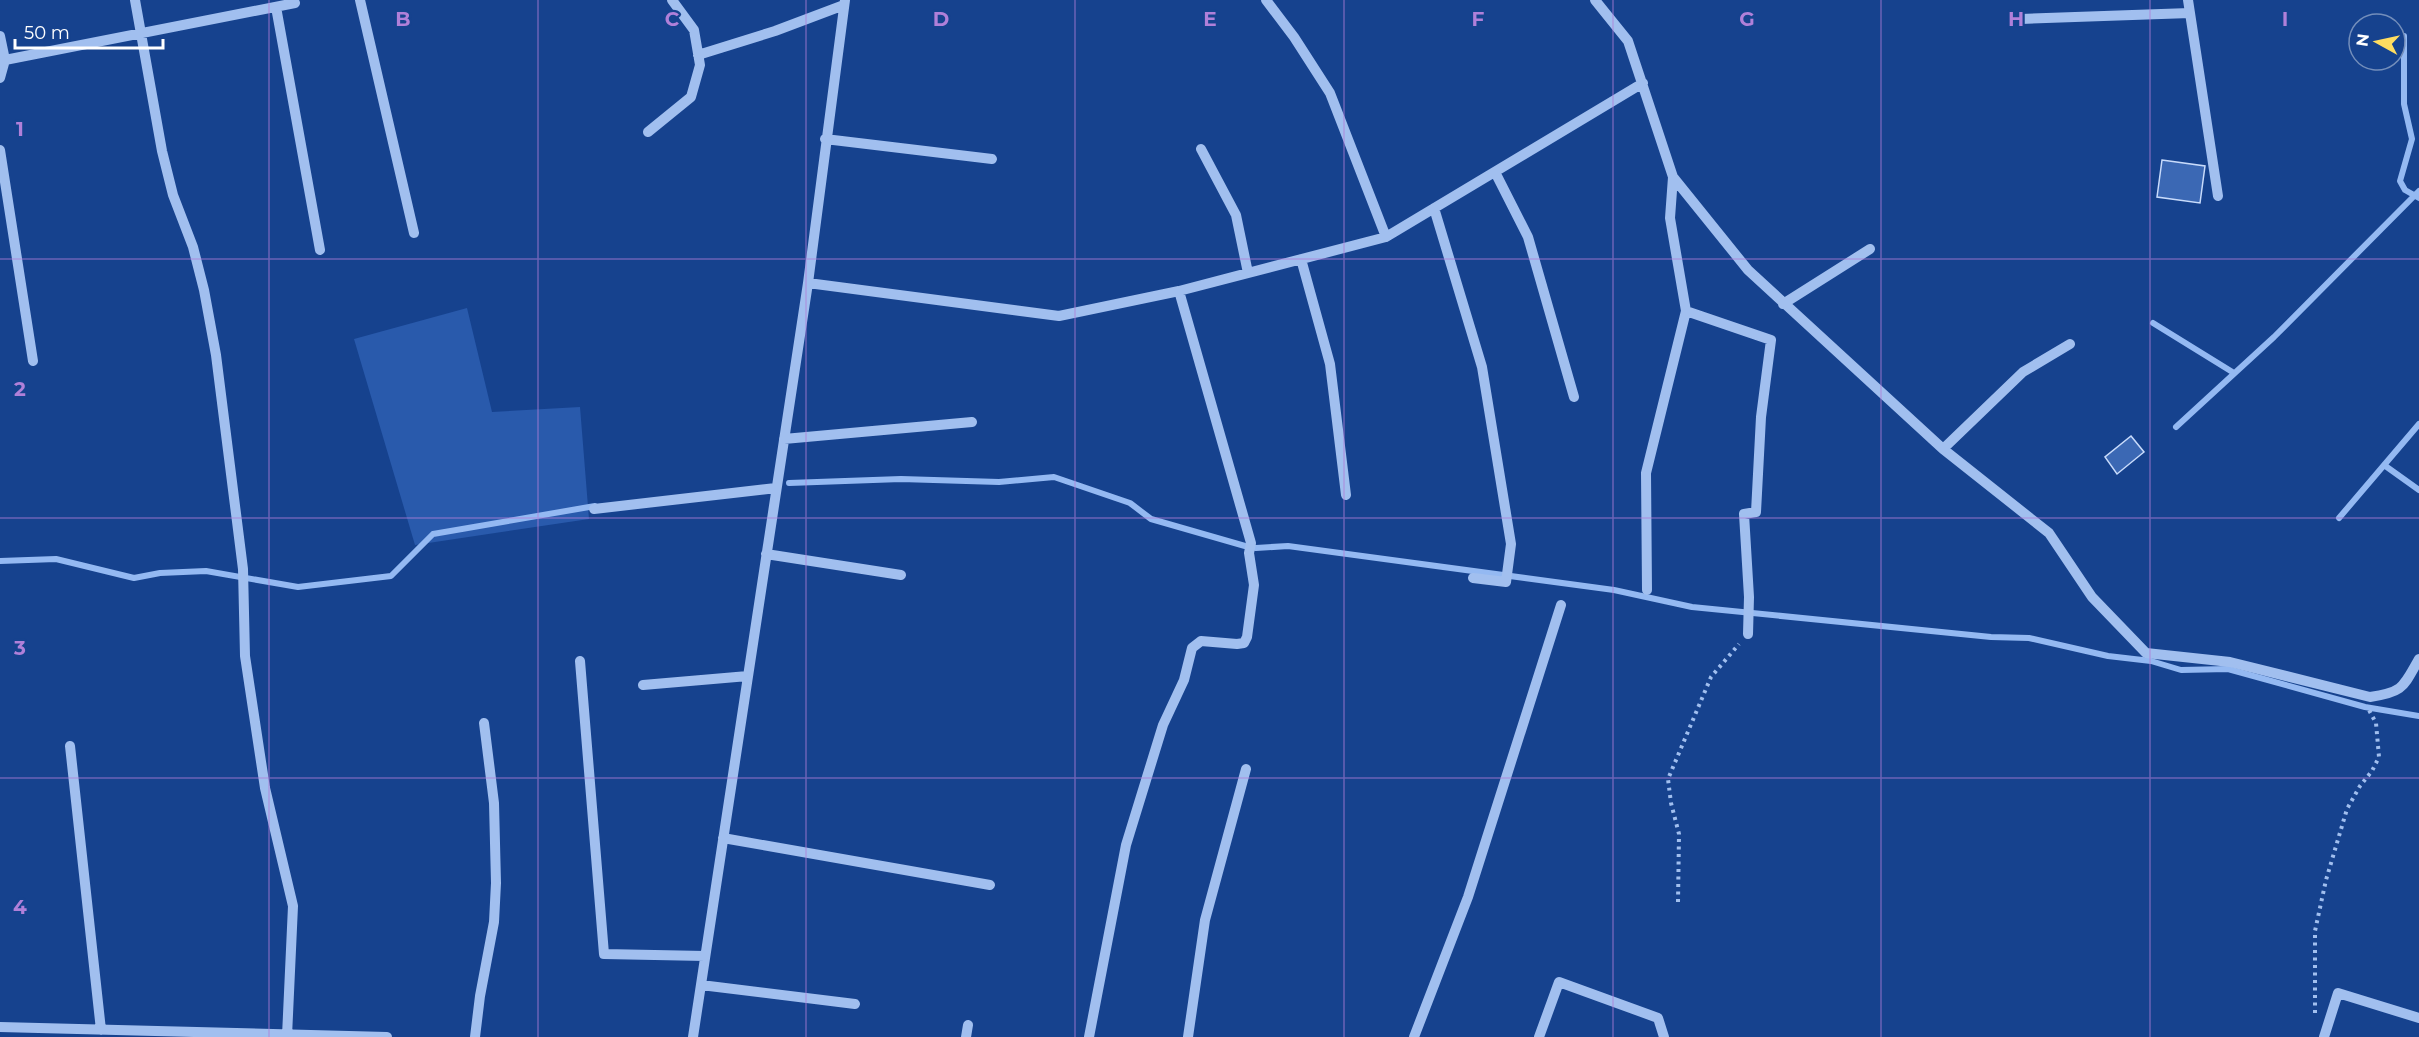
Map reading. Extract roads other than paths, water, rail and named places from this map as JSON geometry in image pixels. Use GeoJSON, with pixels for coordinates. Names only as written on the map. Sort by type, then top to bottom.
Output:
{"type":"FeatureCollection","features":[{"type":"Feature","properties":{"kind":"street"},"geometry":{"type":"LineString","coordinates":[[135,0],[162,151],[173,195],[193,247],[204,290],[216,356],[243,569],[245,656],[265,788],[293,906],[286,1036]]}},
{"type":"Feature","properties":{"kind":"street"},"geometry":{"type":"LineString","coordinates":[[360,0],[414,233]]}},
{"type":"Feature","properties":{"kind":"street"},"geometry":{"type":"LineString","coordinates":[[648,132],[691,97],[700,65],[694,30],[672,0]]}},
{"type":"Feature","properties":{"kind":"street"},"geometry":{"type":"LineString","coordinates":[[1266,0],[1294,37],[1330,93],[1386,237]]}},
{"type":"Feature","properties":{"kind":"street"},"geometry":{"type":"LineString","coordinates":[[1595,0],[1628,41],[1673,177],[1748,270],[1943,449],[2049,533],[2092,597],[2146,653],[2230,662],[2370,697],[2388,695],[2402,689],[2419,659]]}},
{"type":"Feature","properties":{"kind":"street"},"geometry":{"type":"LineString","coordinates":[[2188,0],[2218,196]]}},
{"type":"Feature","properties":{"kind":"street"},"geometry":{"type":"LineString","coordinates":[[698,55],[774,32],[844,2]]}},
{"type":"Feature","properties":{"kind":"street"},"geometry":{"type":"LineString","coordinates":[[693,1037],[808,283],[844,2]]}},
{"type":"Feature","properties":{"kind":"street"},"geometry":{"type":"LineString","coordinates":[[5,60],[295,3]]}},
{"type":"Feature","properties":{"kind":"street"},"geometry":{"type":"LineString","coordinates":[[276,7],[320,250]]}},
{"type":"Feature","properties":{"kind":"street"},"geometry":{"type":"LineString","coordinates":[[2021,19],[2190,14]]}},
{"type":"Feature","properties":{"kind":"street"},"geometry":{"type":"LineString","coordinates":[[0,36],[5,60],[0,78]]}},
{"type":"Feature","properties":{"kind":"street"},"geometry":{"type":"LineString","coordinates":[[808,283],[1059,316],[1179,291],[1386,237],[1643,83]]}},
{"type":"Feature","properties":{"kind":"street"},"geometry":{"type":"LineString","coordinates":[[825,139],[992,159]]}},
{"type":"Feature","properties":{"kind":"street"},"geometry":{"type":"LineString","coordinates":[[1201,149],[1236,215],[1248,273]]}},
{"type":"Feature","properties":{"kind":"street"},"geometry":{"type":"LineString","coordinates":[[0,150],[33,362]]}},
{"type":"Feature","properties":{"kind":"street"},"geometry":{"type":"LineString","coordinates":[[1495,172],[1528,237],[1574,397]]}},
{"type":"Feature","properties":{"kind":"street"},"geometry":{"type":"LineString","coordinates":[[1647,590],[1646,473],[1686,311],[1670,218],[1673,177]]}},
{"type":"Feature","properties":{"kind":"street"},"geometry":{"type":"LineString","coordinates":[[1434,208],[1482,367],[1510,544],[1506,582],[1473,578]]}},
{"type":"Feature","properties":{"kind":"street"},"geometry":{"type":"LineString","coordinates":[[1783,304],[1870,249]]}},
{"type":"Feature","properties":{"kind":"street"},"geometry":{"type":"LineString","coordinates":[[1302,259],[1330,364],[1346,495]]}},
{"type":"Feature","properties":{"kind":"street"},"geometry":{"type":"LineString","coordinates":[[1089,1037],[1126,845],[1163,725],[1184,680],[1192,648],[1196,643],[1201,640],[1244,643],[1247,637],[1254,585],[1250,548],[1179,291]]}},
{"type":"Feature","properties":{"kind":"street"},"geometry":{"type":"LineString","coordinates":[[1686,311],[1771,340],[1761,417],[1756,512],[1744,514],[1748,634]]}},
{"type":"Feature","properties":{"kind":"street"},"geometry":{"type":"LineString","coordinates":[[1943,449],[2024,372],[2070,344]]}},
{"type":"Feature","properties":{"kind":"street"},"geometry":{"type":"LineString","coordinates":[[784,439],[972,422]]}},
{"type":"Feature","properties":{"kind":"street"},"geometry":{"type":"LineString","coordinates":[[594,509],[776,488]]}},
{"type":"Feature","properties":{"kind":"street"},"geometry":{"type":"LineString","coordinates":[[766,555],[901,575]]}},
{"type":"Feature","properties":{"kind":"street"},"geometry":{"type":"LineString","coordinates":[[1414,1037],[1468,897],[1561,605]]}},
{"type":"Feature","properties":{"kind":"street"},"geometry":{"type":"LineString","coordinates":[[580,661],[604,954],[705,956]]}},
{"type":"Feature","properties":{"kind":"street"},"geometry":{"type":"LineString","coordinates":[[643,685],[748,676]]}},
{"type":"Feature","properties":{"kind":"street"},"geometry":{"type":"LineString","coordinates":[[475,1037],[494,922],[496,883],[494,803],[484,723]]}},
{"type":"Feature","properties":{"kind":"street"},"geometry":{"type":"LineString","coordinates":[[70,746],[101,1030]]}},
{"type":"Feature","properties":{"kind":"street"},"geometry":{"type":"LineString","coordinates":[[1188,1037],[1205,920],[1246,770]]}},
{"type":"Feature","properties":{"kind":"street"},"geometry":{"type":"LineString","coordinates":[[723,838],[990,885]]}},
{"type":"Feature","properties":{"kind":"street"},"geometry":{"type":"LineString","coordinates":[[1539,1037],[1559,982],[1658,1018],[1664,1037]]}},
{"type":"Feature","properties":{"kind":"street"},"geometry":{"type":"LineString","coordinates":[[701,985],[855,1004]]}},
{"type":"Feature","properties":{"kind":"street"},"geometry":{"type":"LineString","coordinates":[[2324,1037],[2338,993],[2419,1018]]}},
{"type":"Feature","properties":{"kind":"street"},"geometry":{"type":"LineString","coordinates":[[966,1037],[968,1025]]}},
{"type":"Feature","properties":{"kind":"street"},"geometry":{"type":"LineString","coordinates":[[0,1027],[176,1035],[387,1037]]}},
{"type":"Feature","properties":{"kind":"waterway"},"geometry":{"type":"LineString","coordinates":[[2404,72],[2404,104],[2412,139],[2400,181],[2405,190],[2419,198]]}},
{"type":"Feature","properties":{"kind":"waterway"},"geometry":{"type":"LineString","coordinates":[[2176,427],[2274,337],[2419,191]]}},
{"type":"Feature","properties":{"kind":"waterway"},"geometry":{"type":"LineString","coordinates":[[2153,323],[2234,373]]}},
{"type":"Feature","properties":{"kind":"waterway"},"geometry":{"type":"LineString","coordinates":[[2339,518],[2419,424]]}},
{"type":"Feature","properties":{"kind":"waterway"},"geometry":{"type":"LineString","coordinates":[[2384,465],[2419,490]]}},
{"type":"Feature","properties":{"kind":"waterway"},"geometry":{"type":"LineString","coordinates":[[789,483],[901,479],[999,482],[1054,477],[1130,503],[1151,519],[1256,548],[1288,546],[1614,590],[1692,607],[1991,637],[2029,638],[2108,656],[2151,661],[2181,670],[2228,669],[2365,707],[2419,716]]}},
{"type":"Feature","properties":{"kind":"waterway"},"geometry":{"type":"LineString","coordinates":[[0,561],[56,559],[134,578],[160,573],[206,571],[298,587],[391,576],[433,534],[595,506]]}}]}
